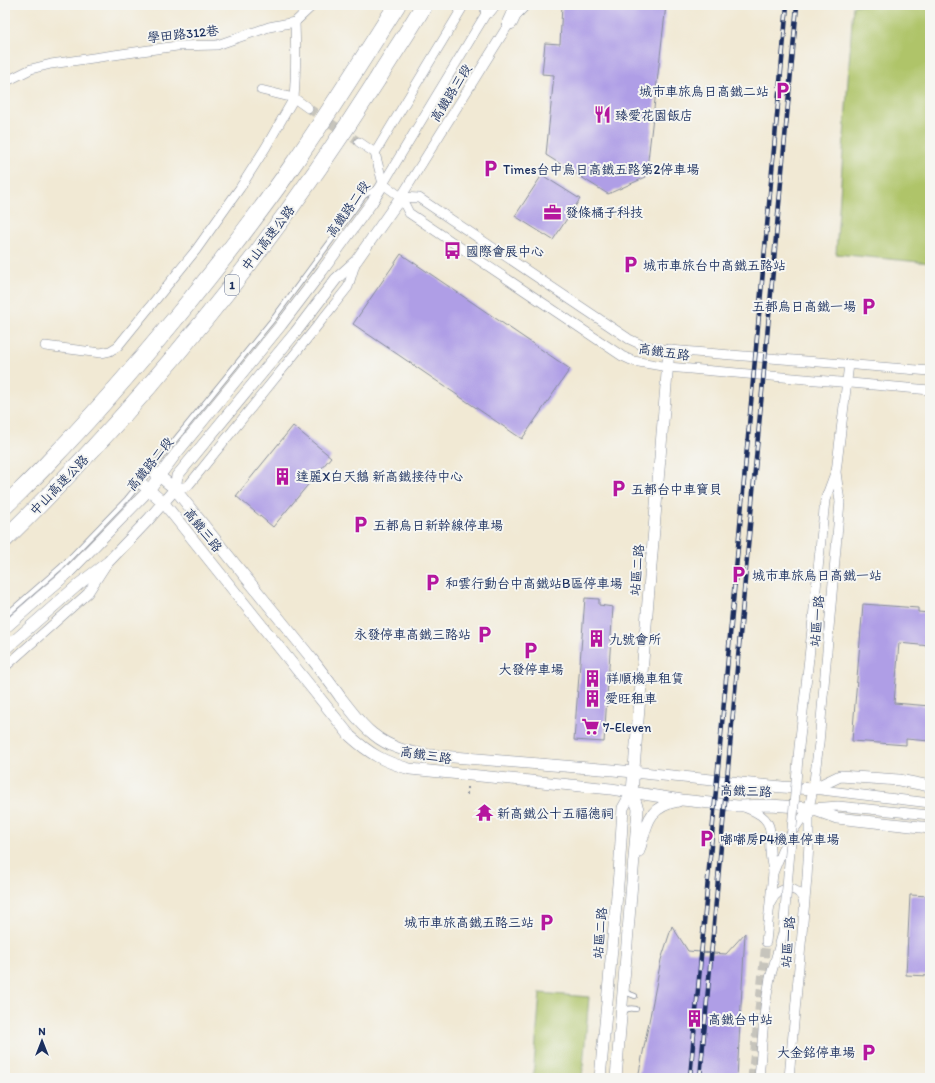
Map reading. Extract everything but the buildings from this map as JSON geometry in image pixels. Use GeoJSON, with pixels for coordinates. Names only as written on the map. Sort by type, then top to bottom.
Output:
{"type":"FeatureCollection","features":[{"type":"Feature","properties":{"kind":"highway","name":"中山高速公路"},"geometry":{"type":"LineString","coordinates":[[5,506],[90,418],[140,361],[248,228],[333,106],[397,5]]}},
{"type":"Feature","properties":{"kind":"highway","name":"中山高速公路"},"geometry":{"type":"LineString","coordinates":[[5,539],[107,434],[168,363],[266,242],[310,182],[424,5]]}},
{"type":"Feature","properties":{"kind":"highway"},"geometry":{"type":"LineString","coordinates":[[510,22],[518,5]]}},
{"type":"Feature","properties":{"kind":"street"},"geometry":{"type":"LineString","coordinates":[[45,346],[100,353],[110,351],[118,346],[196,250],[244,182],[294,98],[296,81],[295,22],[313,5]]}},
{"type":"Feature","properties":{"kind":"street"},"geometry":{"type":"LineString","coordinates":[[375,153],[464,5]]}},
{"type":"Feature","properties":{"kind":"street","name":"高鐵路三段"},"geometry":{"type":"LineString","coordinates":[[401,197],[510,22],[526,5]]}},
{"type":"Feature","properties":{"kind":"street","name":"高鐵路三段"},"geometry":{"type":"LineString","coordinates":[[383,184],[490,7]]}},
{"type":"Feature","properties":{"kind":"street","name":"學田路312巷"},"geometry":{"type":"LineString","coordinates":[[5,82],[31,70],[51,64],[177,46],[217,46],[269,27],[295,22]]}},
{"type":"Feature","properties":{"kind":"street"},"geometry":{"type":"LineString","coordinates":[[261,90],[294,98],[308,108]]}},
{"type":"Feature","properties":{"kind":"street"},"geometry":{"type":"LineString","coordinates":[[360,142],[375,153],[383,184]]}},
{"type":"Feature","properties":{"kind":"street","name":"高鐵五路"},"geometry":{"type":"LineString","coordinates":[[383,184],[401,197],[409,213],[622,356],[633,361],[668,367],[930,390]]}},
{"type":"Feature","properties":{"kind":"street","name":"高鐵路二段"},"geometry":{"type":"LineString","coordinates":[[5,628],[68,573],[156,474],[175,455],[281,325],[372,202],[383,184]]}},
{"type":"Feature","properties":{"kind":"street"},"geometry":{"type":"LineString","coordinates":[[5,667],[88,593],[108,562],[174,489],[177,476],[295,333],[336,279],[356,261],[401,197]]}},
{"type":"Feature","properties":{"kind":"street","name":"高鐵五路"},"geometry":{"type":"LineString","coordinates":[[401,197],[419,198],[629,339],[644,346],[669,350],[930,371]]}},
{"type":"Feature","properties":{"kind":"street","name":"站區二路"},"geometry":{"type":"LineString","coordinates":[[600,1078],[619,873],[623,808],[632,792],[634,773],[669,350]]}},
{"type":"Feature","properties":{"kind":"street","name":"站區一路"},"geometry":{"type":"LineString","coordinates":[[789,1078],[809,843],[809,808],[819,743],[840,502],[836,472],[850,364]]}},
{"type":"Feature","properties":{"kind":"street"},"geometry":{"type":"LineString","coordinates":[[759,1075],[765,1007],[770,978],[783,933],[799,747],[825,500],[836,472]]}},
{"type":"Feature","properties":{"kind":"street","name":"高鐵三路"},"geometry":{"type":"LineString","coordinates":[[156,474],[174,489],[325,676],[354,715],[372,734],[398,749],[412,753],[429,755],[813,789],[930,803]]}},
{"type":"Feature","properties":{"kind":"street","name":"高鐵三路"},"geometry":{"type":"LineString","coordinates":[[145,487],[163,502],[350,736],[363,748],[377,757],[395,765],[410,769],[611,789],[682,800],[738,806],[772,805],[809,808],[838,806],[930,815]]}},
{"type":"Feature","properties":{"kind":"street"},"geometry":{"type":"LineString","coordinates":[[5,649],[79,584],[108,562]]}},
{"type":"Feature","properties":{"kind":"street","name":"高鐵三路"},"geometry":{"type":"LineString","coordinates":[[813,789],[840,776],[899,780],[930,786]]}},
{"type":"Feature","properties":{"kind":"street","name":"站區二路"},"geometry":{"type":"LineString","coordinates":[[616,1078],[638,809],[632,792]]}},
{"type":"Feature","properties":{"kind":"street"},"geometry":{"type":"LineString","coordinates":[[633,871],[649,820],[655,811],[666,804],[682,800]]}},
{"type":"Feature","properties":{"kind":"street"},"geometry":{"type":"LineString","coordinates":[[738,806],[757,812],[768,824],[770,830],[770,851],[773,873]]}},
{"type":"Feature","properties":{"kind":"street","name":"高鐵三路"},"geometry":{"type":"LineString","coordinates":[[809,808],[837,818],[930,828]]}},
{"type":"Feature","properties":{"kind":"street","name":"站區一路"},"geometry":{"type":"LineString","coordinates":[[766,942],[773,873],[786,841],[809,808]]}},
{"type":"Feature","properties":{"kind":"street"},"geometry":{"type":"LineString","coordinates":[[769,907],[772,898],[776,893],[782,889],[788,888],[800,894],[803,900],[804,909]]}},
{"type":"Feature","properties":{"kind":"lane","name":"高鐵路二段"},"geometry":{"type":"LineString","coordinates":[[5,616],[61,567],[127,500],[145,487]]}},
{"type":"Feature","properties":{"kind":"lane"},"geometry":{"type":"LineString","coordinates":[[623,986],[627,993],[635,996]]}},
{"type":"Feature","properties":{"kind":"lane"},"geometry":{"type":"LineString","coordinates":[[621,1020],[625,1011],[632,1008],[636,1009]]}},
{"type":"Feature","properties":{"kind":"path"},"geometry":{"type":"LineString","coordinates":[[467,787],[467,795]]}},
{"type":"Feature","properties":{"kind":"green space"},"geometry":{"type":"Polygon","coordinates":[[[930,5],[930,263],[836,254],[853,6],[930,5]]]}},
{"type":"Feature","properties":{"kind":"green space"},"geometry":{"type":"Polygon","coordinates":[[[540,993],[589,997],[582,1078],[533,1078],[540,993]]]}},
{"type":"Feature","properties":{"kind":"tunnel"},"geometry":{"type":"LineString","coordinates":[[308,108],[359,142]]}},
{"type":"Feature","properties":{"kind":"tunnel"},"geometry":{"type":"LineString","coordinates":[[752,1078],[766,942]]}},
{"type":"Feature","properties":{"kind":"railway"},"geometry":{"type":"LineString","coordinates":[[690,1078],[787,5]]}},
{"type":"Feature","properties":{"kind":"railway"},"geometry":{"type":"LineString","coordinates":[[700,1078],[797,5]]}},
{"type":"Feature","properties":{"kind":"place","name":"城市車旅烏日高鐵二站"},"geometry":{"type":"Point","coordinates":[782,91]}},
{"type":"Feature","properties":{"kind":"place","name":"臻愛花園飯店"},"geometry":{"type":"Point","coordinates":[602,115]}},
{"type":"Feature","properties":{"kind":"place","name":"Times台中烏日高鐵五路第2停車場"},"geometry":{"type":"Point","coordinates":[490,169]}},
{"type":"Feature","properties":{"kind":"place","name":"發條橘子科技"},"geometry":{"type":"Point","coordinates":[552,212]}},
{"type":"Feature","properties":{"kind":"place","name":"國際會展中心"},"geometry":{"type":"Point","coordinates":[453,251]}},
{"type":"Feature","properties":{"kind":"place","name":"城市車旅台中高鐵五路站"},"geometry":{"type":"Point","coordinates":[630,265]}},
{"type":"Feature","properties":{"kind":"place","name":"五都烏日高鐵一場"},"geometry":{"type":"Point","coordinates":[869,306]}},
{"type":"Feature","properties":{"kind":"place","name":"達麗X白天鵝 新高鐵接待中心"},"geometry":{"type":"Point","coordinates":[283,476]}},
{"type":"Feature","properties":{"kind":"place","name":"五都台中車寶貝"},"geometry":{"type":"Point","coordinates":[618,489]}},
{"type":"Feature","properties":{"kind":"place","name":"五都烏日新幹線停車場"},"geometry":{"type":"Point","coordinates":[360,525]}},
{"type":"Feature","properties":{"kind":"place","name":"城市車旅烏日高鐵一站"},"geometry":{"type":"Point","coordinates":[739,575]}},
{"type":"Feature","properties":{"kind":"place","name":"和雲行動台中高鐵站B區停車場"},"geometry":{"type":"Point","coordinates":[432,583]}},
{"type":"Feature","properties":{"kind":"place","name":"永發停車高鐵三路站"},"geometry":{"type":"Point","coordinates":[484,634]}},
{"type":"Feature","properties":{"kind":"place","name":"九號會所"},"geometry":{"type":"Point","coordinates":[596,639]}},
{"type":"Feature","properties":{"kind":"place","name":"大發停車場"},"geometry":{"type":"Point","coordinates":[531,650]}},
{"type":"Feature","properties":{"kind":"place","name":"祥順機車租賃"},"geometry":{"type":"Point","coordinates":[593,678]}},
{"type":"Feature","properties":{"kind":"place","name":"愛旺租車"},"geometry":{"type":"Point","coordinates":[592,698]}},
{"type":"Feature","properties":{"kind":"place","name":"7-Eleven"},"geometry":{"type":"Point","coordinates":[590,727]}},
{"type":"Feature","properties":{"kind":"place","name":"新高鐵公十五福德祠"},"geometry":{"type":"Point","coordinates":[484,813]}},
{"type":"Feature","properties":{"kind":"place","name":"嘟嘟房P4機車停車場"},"geometry":{"type":"Point","coordinates":[707,839]}},
{"type":"Feature","properties":{"kind":"place","name":"城市車旅高鐵五路三站"},"geometry":{"type":"Point","coordinates":[547,922]}},
{"type":"Feature","properties":{"kind":"place","name":"高鐵台中站"},"geometry":{"type":"Point","coordinates":[695,1019]}},
{"type":"Feature","properties":{"kind":"place","name":"大金銘停車場"},"geometry":{"type":"Point","coordinates":[868,1052]}}]}
